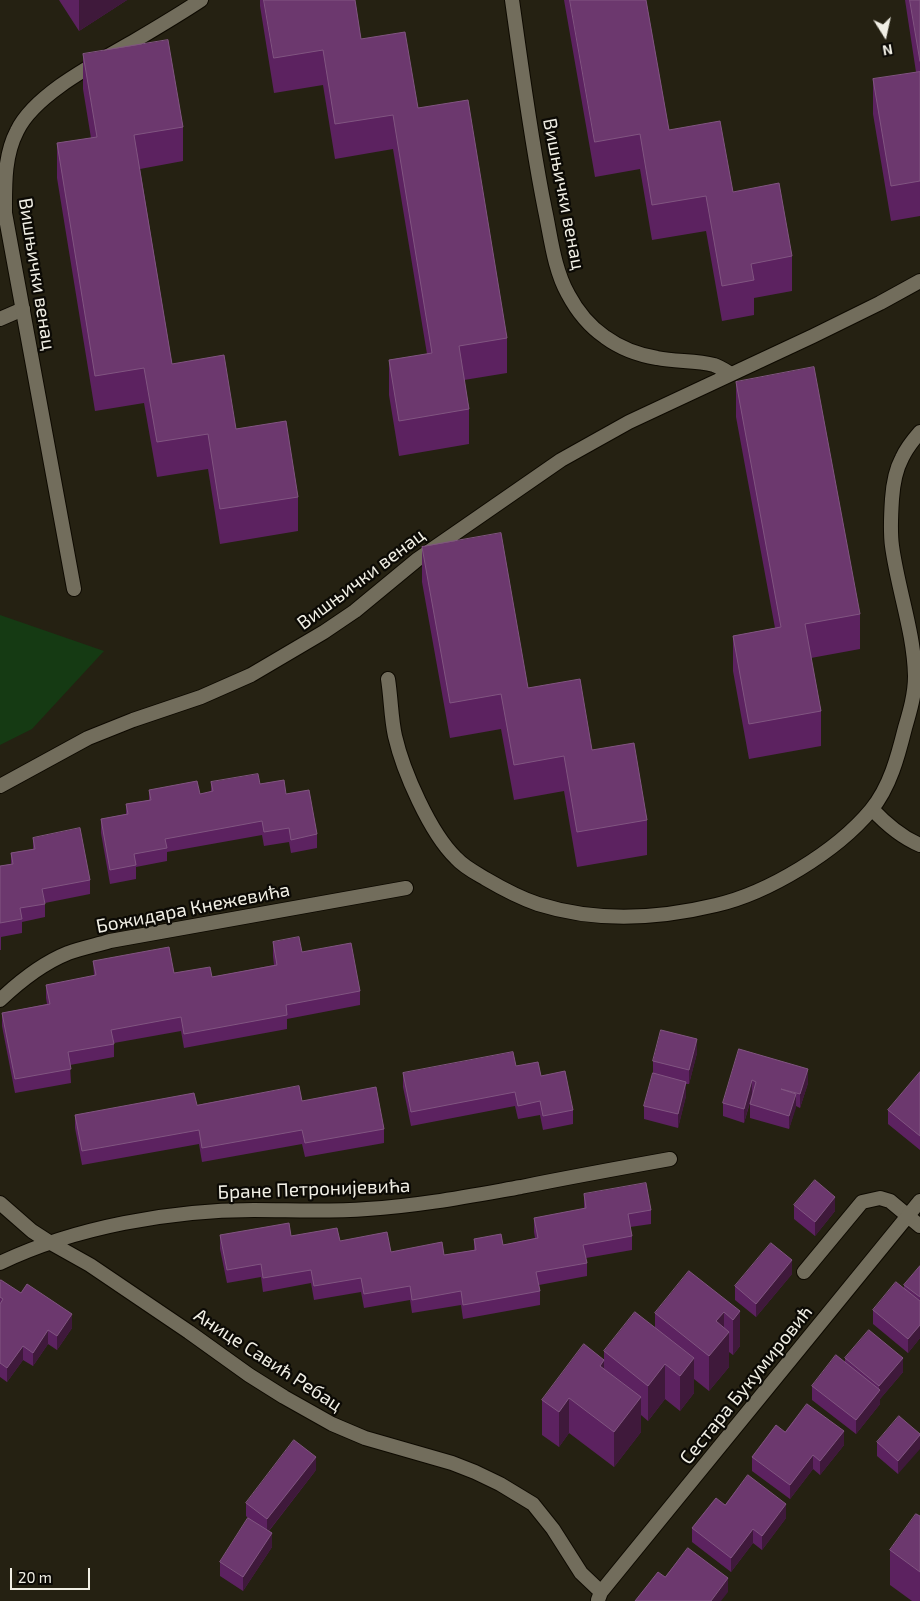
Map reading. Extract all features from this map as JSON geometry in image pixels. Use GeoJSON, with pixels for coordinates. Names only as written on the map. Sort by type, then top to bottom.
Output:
{"type":"FeatureCollection","features":[{"type":"Feature","properties":{"kind":"street","name":"Вишњички венац"},"geometry":{"type":"LineString","coordinates":[[74,589],[5,212],[5,175],[9,153],[16,132],[23,120],[36,105],[64,84],[201,0]]}},
{"type":"Feature","properties":{"kind":"street","name":"Вишњички венац"},"geometry":{"type":"LineString","coordinates":[[512,0],[537,172],[554,256],[560,277],[568,294],[589,324],[605,337],[622,347],[639,354],[658,358],[715,366],[731,374]]}},
{"type":"Feature","properties":{"kind":"street","name":"Вишњички венац"},"geometry":{"type":"LineString","coordinates":[[0,786],[88,738],[133,720],[201,697],[268,666],[332,627],[418,559],[561,460],[629,422],[814,336],[920,281]]}},
{"type":"Feature","properties":{"kind":"street"},"geometry":{"type":"LineString","coordinates":[[0,319],[23,309]]}},
{"type":"Feature","properties":{"kind":"street"},"geometry":{"type":"LineString","coordinates":[[388,679],[400,756],[415,792],[436,831],[453,856],[462,864],[513,894],[537,904],[567,912],[626,917],[701,909],[731,901],[778,880],[812,862],[836,844],[872,809],[888,781],[899,754],[912,702],[915,678],[912,642],[892,545],[893,487],[899,464],[915,438]]}},
{"type":"Feature","properties":{"kind":"street"},"geometry":{"type":"LineString","coordinates":[[872,809],[896,832],[920,845]]}},
{"type":"Feature","properties":{"kind":"street","name":"Божидара Кнежевића"},"geometry":{"type":"LineString","coordinates":[[0,1000],[19,983],[47,964],[68,953],[110,941],[406,888]]}},
{"type":"Feature","properties":{"kind":"street","name":"Бране Петронијевића"},"geometry":{"type":"LineString","coordinates":[[50,1242],[110,1227],[182,1214],[254,1210],[366,1209],[411,1205],[670,1159]]}},
{"type":"Feature","properties":{"kind":"street"},"geometry":{"type":"LineString","coordinates":[[804,1272],[862,1202],[880,1198],[890,1201],[920,1226]]}},
{"type":"Feature","properties":{"kind":"street","name":"Сестара Букумировић"},"geometry":{"type":"LineString","coordinates":[[599,1597],[920,1201]]}},
{"type":"Feature","properties":{"kind":"street","name":"Анице Савић Ребац"},"geometry":{"type":"LineString","coordinates":[[0,1203],[32,1230],[90,1265],[284,1397],[332,1424],[365,1438],[452,1463],[475,1472],[500,1484],[533,1504],[553,1529],[599,1597]]}},
{"type":"Feature","properties":{"kind":"street"},"geometry":{"type":"LineString","coordinates":[[0,1263],[50,1242]]}},
{"type":"Feature","properties":{"kind":"green space"},"geometry":{"type":"Polygon","coordinates":[[[0,615],[104,651],[32,729],[0,745],[0,615]]]}},
{"type":"Feature","properties":{"kind":"building"},"geometry":{"type":"Polygon","coordinates":[[[264,0],[355,0],[361,39],[405,32],[418,108],[468,100],[507,338],[459,346],[469,409],[399,421],[389,360],[432,353],[393,115],[335,124],[323,50],[274,58],[264,0]]]}},
{"type":"Feature","properties":{"kind":"building"},"geometry":{"type":"Polygon","coordinates":[[[570,0],[646,0],[669,130],[720,121],[733,192],[779,183],[792,256],[751,264],[754,280],[722,286],[706,196],[652,205],[640,134],[595,142],[570,0]]]}},
{"type":"Feature","properties":{"kind":"building"},"geometry":{"type":"Polygon","coordinates":[[[910,0],[920,0],[920,61],[910,0]]]}},
{"type":"Feature","properties":{"kind":"building"},"geometry":{"type":"Polygon","coordinates":[[[168,40],[183,127],[134,135],[172,364],[224,355],[236,429],[286,421],[298,497],[220,509],[208,434],[157,442],[144,368],[95,376],[57,143],[97,137],[83,54],[168,40]]]}},
{"type":"Feature","properties":{"kind":"building"},"geometry":{"type":"Polygon","coordinates":[[[920,72],[920,181],[891,186],[873,79],[920,72]]]}},
{"type":"Feature","properties":{"kind":"building"},"geometry":{"type":"Polygon","coordinates":[[[814,367],[860,614],[805,624],[821,711],[749,724],[733,636],[781,627],[736,382],[814,367]]]}},
{"type":"Feature","properties":{"kind":"building"},"geometry":{"type":"Polygon","coordinates":[[[501,533],[528,688],[580,679],[592,750],[634,743],[647,820],[577,832],[564,756],[514,765],[501,694],[450,703],[422,547],[501,533]]]}},
{"type":"Feature","properties":{"kind":"building"},"geometry":{"type":"Polygon","coordinates":[[[258,774],[260,784],[284,780],[286,794],[309,790],[317,834],[291,840],[289,828],[264,832],[262,821],[165,839],[167,848],[134,854],[136,865],[110,870],[101,819],[128,814],[126,804],[151,800],[149,790],[197,781],[200,794],[213,791],[211,782],[258,774]]]}},
{"type":"Feature","properties":{"kind":"building"},"geometry":{"type":"Polygon","coordinates":[[[80,828],[90,880],[42,889],[45,904],[20,908],[22,919],[0,923],[0,866],[13,864],[11,853],[35,849],[33,838],[80,828]]]}},
{"type":"Feature","properties":{"kind":"building"},"geometry":{"type":"Polygon","coordinates":[[[299,937],[302,952],[351,943],[360,991],[286,1005],[287,1015],[184,1034],[181,1017],[111,1030],[114,1044],[68,1052],[71,1069],[15,1079],[2,1013],[50,1004],[46,985],[96,975],[93,961],[169,947],[174,973],[210,967],[212,977],[277,965],[273,942],[299,937]]]}},
{"type":"Feature","properties":{"kind":"building"},"geometry":{"type":"Polygon","coordinates":[[[661,1030],[697,1039],[689,1070],[653,1061],[661,1030]]]}},
{"type":"Feature","properties":{"kind":"building"},"geometry":{"type":"Polygon","coordinates":[[[739,1049],[808,1069],[800,1094],[781,1089],[796,1094],[789,1116],[750,1104],[756,1082],[752,1080],[744,1109],[723,1103],[739,1049]]]}},
{"type":"Feature","properties":{"kind":"building"},"geometry":{"type":"Polygon","coordinates":[[[513,1052],[516,1066],[538,1062],[541,1076],[565,1071],[573,1110],[543,1116],[540,1101],[518,1106],[515,1092],[411,1112],[403,1073],[513,1052]]]}},
{"type":"Feature","properties":{"kind":"building"},"geometry":{"type":"Polygon","coordinates":[[[920,1072],[920,1136],[888,1110],[920,1072]]]}},
{"type":"Feature","properties":{"kind":"building"},"geometry":{"type":"Polygon","coordinates":[[[653,1073],[686,1082],[678,1114],[644,1106],[653,1073]]]}},
{"type":"Feature","properties":{"kind":"building"},"geometry":{"type":"Polygon","coordinates":[[[299,1086],[302,1101],[376,1087],[384,1129],[305,1143],[302,1130],[202,1148],[199,1130],[82,1151],[75,1115],[194,1093],[197,1105],[299,1086]]]}},
{"type":"Feature","properties":{"kind":"building"},"geometry":{"type":"Polygon","coordinates":[[[815,1180],[835,1197],[815,1222],[794,1205],[815,1180]]]}},
{"type":"Feature","properties":{"kind":"building"},"geometry":{"type":"Polygon","coordinates":[[[646,1183],[651,1210],[628,1214],[632,1236],[583,1245],[587,1263],[536,1272],[540,1291],[463,1305],[461,1291],[412,1300],[410,1286],[364,1294],[361,1278],[314,1286],[311,1270],[263,1278],[261,1264],[227,1270],[220,1235],[289,1223],[291,1236],[337,1228],[340,1241],[387,1232],[391,1252],[442,1242],[444,1255],[476,1250],[474,1239],[501,1234],[503,1245],[538,1238],[534,1218],[586,1208],[584,1194],[646,1183]]]}},
{"type":"Feature","properties":{"kind":"building"},"geometry":{"type":"Polygon","coordinates":[[[771,1243],[792,1260],[756,1304],[735,1286],[771,1243]]]}},
{"type":"Feature","properties":{"kind":"building"},"geometry":{"type":"Polygon","coordinates":[[[920,1266],[920,1297],[904,1285],[920,1266]]]}},
{"type":"Feature","properties":{"kind":"building"},"geometry":{"type":"Polygon","coordinates":[[[689,1271],[740,1311],[733,1320],[724,1312],[716,1321],[729,1332],[709,1356],[655,1313],[689,1271]]]}},
{"type":"Feature","properties":{"kind":"building"},"geometry":{"type":"Polygon","coordinates":[[[1,1280],[21,1293],[27,1284],[72,1314],[57,1336],[48,1330],[33,1353],[23,1346],[7,1368],[0,1363],[0,1304],[3,1299],[0,1297],[1,1280]]]}},
{"type":"Feature","properties":{"kind":"building"},"geometry":{"type":"Polygon","coordinates":[[[896,1282],[920,1301],[920,1325],[908,1339],[873,1310],[896,1282]]]}},
{"type":"Feature","properties":{"kind":"building"},"geometry":{"type":"Polygon","coordinates":[[[635,1312],[694,1358],[680,1376],[665,1364],[648,1386],[604,1351],[635,1312]]]}},
{"type":"Feature","properties":{"kind":"building"},"geometry":{"type":"Polygon","coordinates":[[[869,1330],[903,1358],[879,1386],[845,1358],[869,1330]]]}},
{"type":"Feature","properties":{"kind":"building"},"geometry":{"type":"Polygon","coordinates":[[[584,1344],[604,1360],[600,1366],[641,1397],[614,1432],[569,1398],[559,1412],[542,1400],[584,1344]]]}},
{"type":"Feature","properties":{"kind":"building"},"geometry":{"type":"Polygon","coordinates":[[[836,1355],[880,1390],[856,1420],[812,1386],[836,1355]]]}},
{"type":"Feature","properties":{"kind":"building"},"geometry":{"type":"Polygon","coordinates":[[[807,1404],[844,1431],[820,1461],[813,1455],[790,1485],[752,1457],[776,1425],[785,1432],[807,1404]]]}},
{"type":"Feature","properties":{"kind":"building"},"geometry":{"type":"Polygon","coordinates":[[[899,1416],[920,1435],[898,1461],[877,1442],[899,1416]]]}},
{"type":"Feature","properties":{"kind":"building"},"geometry":{"type":"Polygon","coordinates":[[[294,1440],[316,1457],[267,1519],[246,1503],[294,1440]]]}},
{"type":"Feature","properties":{"kind":"building"},"geometry":{"type":"Polygon","coordinates":[[[748,1475],[786,1504],[762,1536],[753,1529],[731,1558],[692,1528],[716,1498],[725,1505],[748,1475]]]}},
{"type":"Feature","properties":{"kind":"building"},"geometry":{"type":"Polygon","coordinates":[[[916,1514],[920,1516],[920,1572],[890,1550],[916,1514]]]}},
{"type":"Feature","properties":{"kind":"building"},"geometry":{"type":"Polygon","coordinates":[[[248,1518],[272,1533],[243,1577],[220,1562],[248,1518]]]}},
{"type":"Feature","properties":{"kind":"building"},"geometry":{"type":"Polygon","coordinates":[[[688,1548],[728,1578],[711,1601],[635,1601],[658,1572],[665,1577],[688,1548]]]}}]}
